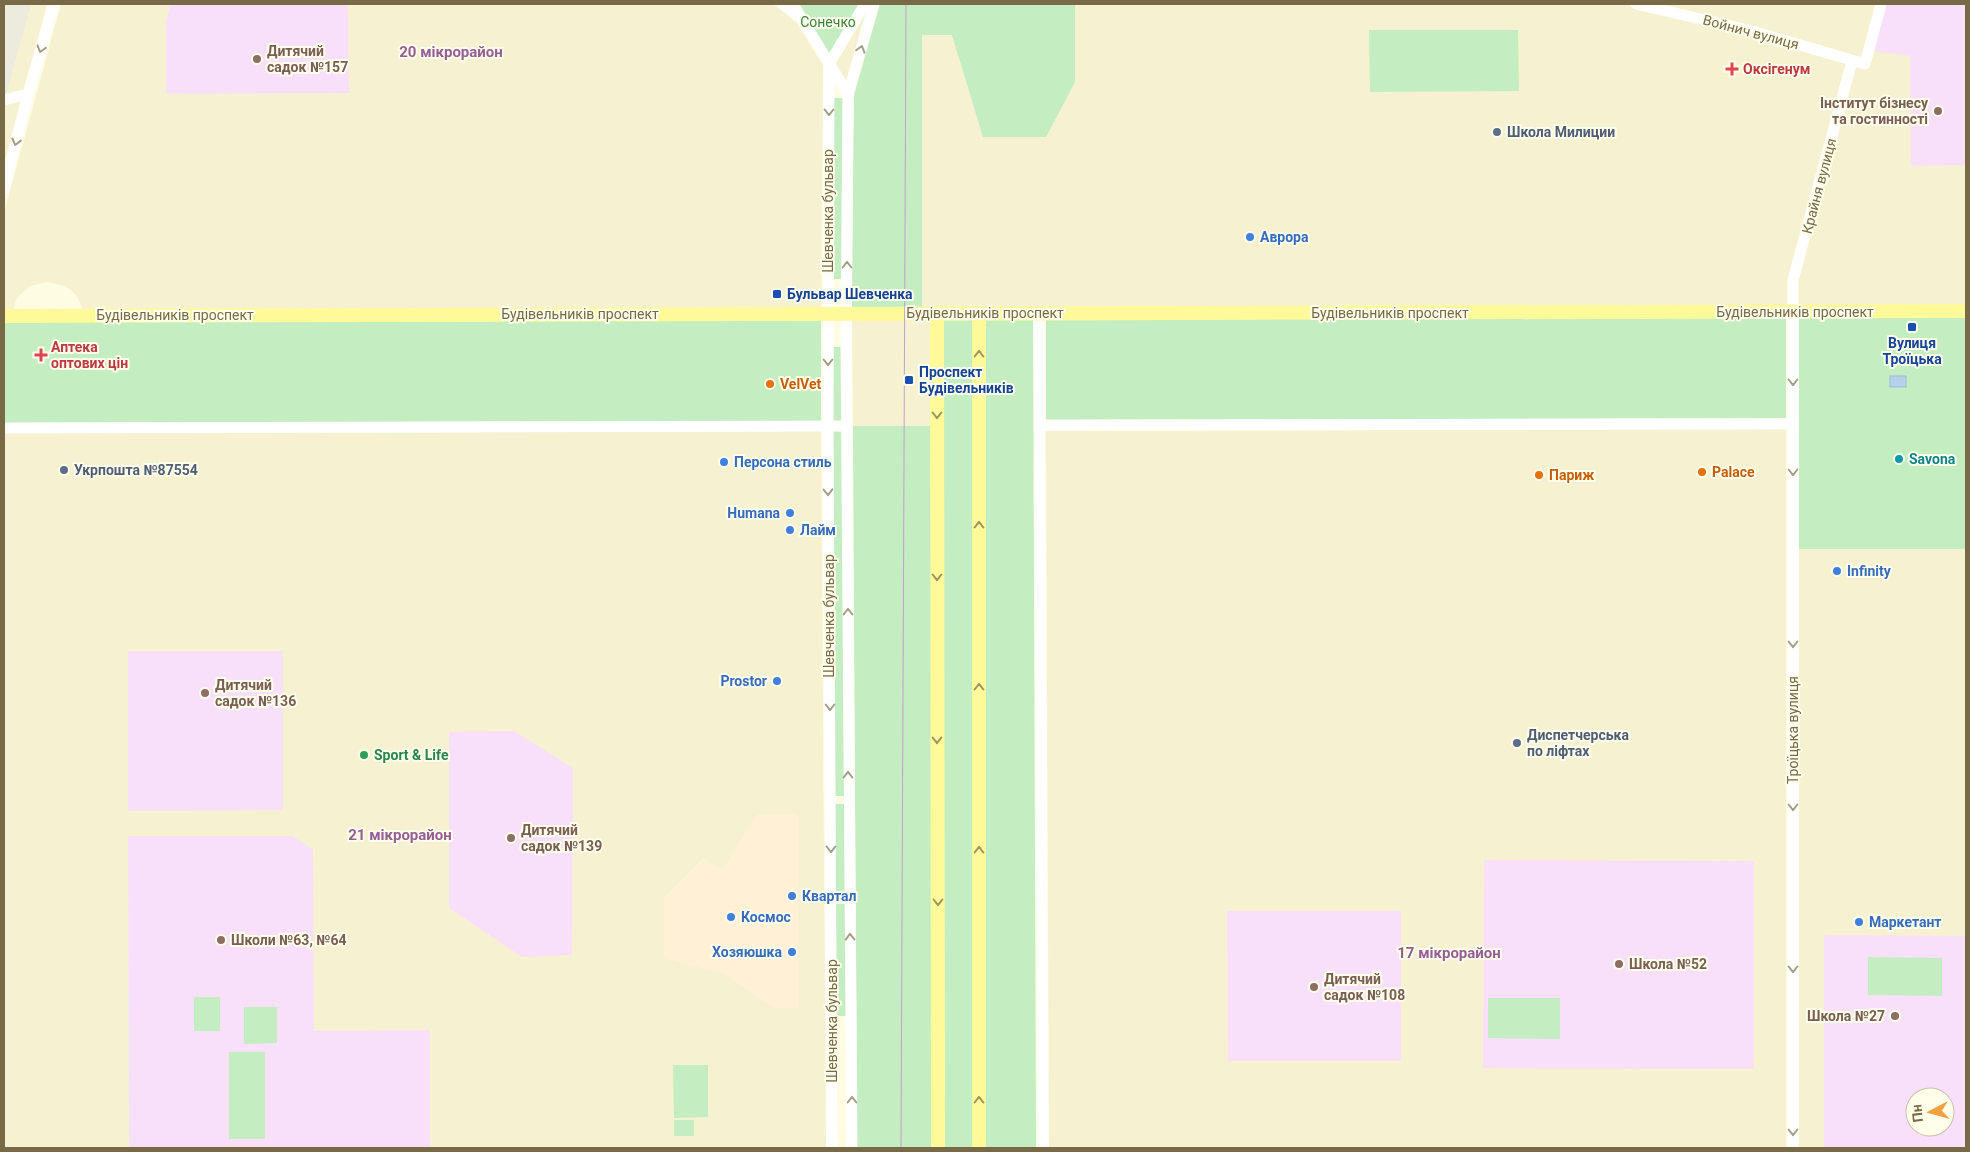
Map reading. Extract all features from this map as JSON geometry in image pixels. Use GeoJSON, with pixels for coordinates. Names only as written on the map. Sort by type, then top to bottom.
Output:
{"type":"FeatureCollection","features":[{"type":"Feature","properties":{"kind":"main road","name":"Будівельників проспект"},"geometry":{"type":"LineString","coordinates":[[4,316],[1966,311]]}},
{"type":"Feature","properties":{"kind":"main road"},"geometry":{"type":"LineString","coordinates":[[979,313],[979,1148]]}},
{"type":"Feature","properties":{"kind":"main road"},"geometry":{"type":"LineString","coordinates":[[937,314],[938,1148]]}},
{"type":"Feature","properties":{"kind":"street"},"geometry":{"type":"LineString","coordinates":[[4,189],[28,94],[54,4]]}},
{"type":"Feature","properties":{"kind":"street"},"geometry":{"type":"LineString","coordinates":[[783,4],[800,18]]}},
{"type":"Feature","properties":{"kind":"street"},"geometry":{"type":"LineString","coordinates":[[793,4],[848,94]]}},
{"type":"Feature","properties":{"kind":"street"},"geometry":{"type":"LineString","coordinates":[[829,64],[865,4]]}},
{"type":"Feature","properties":{"kind":"street","name":"Шевченка бульвар"},"geometry":{"type":"LineString","coordinates":[[852,1148],[846,314],[848,94],[874,4]]}},
{"type":"Feature","properties":{"kind":"street","name":"Войнич вулиця"},"geometry":{"type":"LineString","coordinates":[[1636,4],[1752,31],[1865,64],[1881,4]]}},
{"type":"Feature","properties":{"kind":"street","name":"Крайня вулиця"},"geometry":{"type":"LineString","coordinates":[[1794,312],[1794,280],[1852,61]]}},
{"type":"Feature","properties":{"kind":"street","name":"Шевченка бульвар"},"geometry":{"type":"LineString","coordinates":[[829,64],[828,426],[832,1148]]}},
{"type":"Feature","properties":{"kind":"street"},"geometry":{"type":"LineString","coordinates":[[4,100],[28,94]]}},
{"type":"Feature","properties":{"kind":"street","name":"Троїцька вулиця"},"geometry":{"type":"LineString","coordinates":[[1793,1148],[1794,312]]}},
{"type":"Feature","properties":{"kind":"street"},"geometry":{"type":"LineString","coordinates":[[1039,313],[1043,1148]]}},
{"type":"Feature","properties":{"kind":"street"},"geometry":{"type":"LineString","coordinates":[[1040,425],[1793,424]]}},
{"type":"Feature","properties":{"kind":"street"},"geometry":{"type":"LineString","coordinates":[[4,428],[847,426]]}},
{"type":"Feature","properties":{"kind":"street"},"geometry":{"type":"LineString","coordinates":[[832,1020],[851,1020]]}},
{"type":"Feature","properties":{"kind":"shaded area"},"geometry":{"type":"Polygon","coordinates":[[[4,4],[47,4],[4,164],[4,4]]]}},
{"type":"Feature","properties":{"kind":"shaded area"},"geometry":{"type":"Polygon","coordinates":[[[4,4],[31,4],[6,95],[4,95],[4,4]]]}},
{"type":"Feature","properties":{"kind":"shaded area"},"geometry":{"type":"Polygon","coordinates":[[[61,4],[773,4],[796,22],[823,65],[821,308],[82,309],[78,298],[72,291],[65,286],[47,282],[30,286],[17,298],[13,310],[4,310],[4,213],[61,4]]]}},
{"type":"Feature","properties":{"kind":"shaded area","name":"Дитячий садок №157"},"geometry":{"type":"Polygon","coordinates":[[[170,4],[348,4],[349,93],[166,94],[166,24],[170,4]]]}},
{"type":"Feature","properties":{"kind":"shaded area"},"geometry":{"type":"Polygon","coordinates":[[[797,4],[1966,4],[1966,305],[852,307],[854,96],[797,4]]]}},
{"type":"Feature","properties":{"kind":"shaded area","name":"Інститут бізнесу та гостинності"},"geometry":{"type":"Polygon","coordinates":[[[1885,4],[1966,4],[1966,165],[1911,166],[1910,56],[1873,51],[1885,4]]]}},
{"type":"Feature","properties":{"kind":"shaded area"},"geometry":{"type":"Polygon","coordinates":[[[852,320],[931,320],[932,426],[853,426],[852,320]]]}},
{"type":"Feature","properties":{"kind":"shaded area"},"geometry":{"type":"Polygon","coordinates":[[[1786,429],[1786,1148],[1049,1148],[1046,431],[1786,429]]]}},
{"type":"Feature","properties":{"kind":"shaded area"},"geometry":{"type":"Polygon","coordinates":[[[821,431],[826,1148],[4,1148],[4,432],[821,431]]]}},
{"type":"Feature","properties":{"kind":"shaded area"},"geometry":{"type":"Polygon","coordinates":[[[1799,549],[1966,549],[1966,1148],[1799,1148],[1799,549]]]}},
{"type":"Feature","properties":{"kind":"shaded area","name":"Дитячий садок №136"},"geometry":{"type":"Polygon","coordinates":[[[128,651],[283,651],[283,810],[128,811],[128,651]]]}},
{"type":"Feature","properties":{"kind":"shaded area","name":"Дитячий садок №139"},"geometry":{"type":"Polygon","coordinates":[[[514,731],[573,768],[572,955],[522,957],[449,908],[449,732],[514,731]]]}},
{"type":"Feature","properties":{"kind":"shaded area","name":"Космос"},"geometry":{"type":"Polygon","coordinates":[[[757,814],[798,814],[798,1008],[774,1008],[723,973],[664,958],[664,897],[703,858],[722,870],[757,814]]]}},
{"type":"Feature","properties":{"kind":"shaded area","name":"Школи №63, №64"},"geometry":{"type":"Polygon","coordinates":[[[128,836],[293,836],[313,850],[314,1031],[430,1030],[430,1148],[129,1148],[128,836]]]}},
{"type":"Feature","properties":{"kind":"shaded area","name":"Школа №52"},"geometry":{"type":"Polygon","coordinates":[[[1484,860],[1754,861],[1754,1069],[1483,1068],[1484,860]]]}},
{"type":"Feature","properties":{"kind":"shaded area","name":"Дитячий садок №108"},"geometry":{"type":"Polygon","coordinates":[[[1227,911],[1401,911],[1401,1061],[1228,1061],[1227,911]]]}},
{"type":"Feature","properties":{"kind":"shaded area","name":"Школа №27"},"geometry":{"type":"Polygon","coordinates":[[[1824,935],[1966,936],[1966,1148],[1824,1148],[1824,935]]]}},
{"type":"Feature","properties":{"kind":"green space","name":"Сонечко"},"geometry":{"type":"Polygon","coordinates":[[[797,4],[860,4],[829,56],[797,4]]]}},
{"type":"Feature","properties":{"kind":"green space"},"geometry":{"type":"Polygon","coordinates":[[[880,4],[1075,4],[1075,82],[1046,137],[983,137],[952,35],[922,35],[922,307],[852,307],[854,96],[880,4]]]}},
{"type":"Feature","properties":{"kind":"green space"},"geometry":{"type":"Polygon","coordinates":[[[1369,30],[1518,30],[1519,91],[1370,92],[1369,30]]]}},
{"type":"Feature","properties":{"kind":"green space"},"geometry":{"type":"Polygon","coordinates":[[[833,98],[843,98],[842,279],[832,279],[833,98]]]}},
{"type":"Feature","properties":{"kind":"green space"},"geometry":{"type":"Polygon","coordinates":[[[1966,317],[1966,549],[1799,549],[1799,318],[1966,317]]]}},
{"type":"Feature","properties":{"kind":"green space"},"geometry":{"type":"Polygon","coordinates":[[[1786,318],[1786,418],[1046,420],[1046,319],[1786,318]]]}},
{"type":"Feature","properties":{"kind":"green space"},"geometry":{"type":"Polygon","coordinates":[[[943,319],[973,319],[974,1148],[943,1148],[943,319]]]}},
{"type":"Feature","properties":{"kind":"green space"},"geometry":{"type":"Polygon","coordinates":[[[985,319],[1033,319],[1036,1148],[985,1148],[985,319]]]}},
{"type":"Feature","properties":{"kind":"green space"},"geometry":{"type":"Polygon","coordinates":[[[821,320],[821,421],[4,423],[4,322],[821,320]]]}},
{"type":"Feature","properties":{"kind":"green space"},"geometry":{"type":"Polygon","coordinates":[[[832,347],[842,347],[843,422],[832,422],[832,347]]]}},
{"type":"Feature","properties":{"kind":"green space"},"geometry":{"type":"Polygon","coordinates":[[[853,426],[932,426],[932,1148],[857,1148],[853,426]]]}},
{"type":"Feature","properties":{"kind":"green space"},"geometry":{"type":"Polygon","coordinates":[[[832,430],[843,430],[844,796],[834,796],[832,430]]]}},
{"type":"Feature","properties":{"kind":"green space"},"geometry":{"type":"Polygon","coordinates":[[[834,804],[844,804],[846,896],[835,896],[834,804]]]}},
{"type":"Feature","properties":{"kind":"green space"},"geometry":{"type":"Polygon","coordinates":[[[835,904],[846,904],[847,1016],[836,1016],[835,904]]]}},
{"type":"Feature","properties":{"kind":"green space"},"geometry":{"type":"Polygon","coordinates":[[[1868,957],[1942,958],[1942,996],[1868,995],[1868,957]]]}},
{"type":"Feature","properties":{"kind":"green space"},"geometry":{"type":"Polygon","coordinates":[[[194,997],[220,997],[220,1031],[194,1031],[194,997]]]}},
{"type":"Feature","properties":{"kind":"green space"},"geometry":{"type":"Polygon","coordinates":[[[1488,998],[1560,998],[1560,1039],[1488,1038],[1488,998]]]}},
{"type":"Feature","properties":{"kind":"green space"},"geometry":{"type":"Polygon","coordinates":[[[244,1007],[277,1007],[277,1043],[244,1044],[244,1007]]]}},
{"type":"Feature","properties":{"kind":"green space"},"geometry":{"type":"Polygon","coordinates":[[[229,1052],[265,1052],[265,1139],[229,1139],[229,1052]]]}},
{"type":"Feature","properties":{"kind":"green space"},"geometry":{"type":"Polygon","coordinates":[[[673,1065],[708,1065],[708,1117],[674,1118],[673,1065]]]}},
{"type":"Feature","properties":{"kind":"green space"},"geometry":{"type":"Polygon","coordinates":[[[674,1120],[694,1120],[694,1136],[674,1136],[674,1120]]]}},
{"type":"Feature","properties":{"kind":"water"},"geometry":{"type":"Polygon","coordinates":[[[1890,376],[1906,376],[1906,387],[1890,387],[1890,376]]]}},
{"type":"Feature","properties":{"kind":"tram line"},"geometry":{"type":"LineString","coordinates":[[901,1148],[906,4]]}},
{"type":"Feature","properties":{"kind":"place","name":"Дитячий садок №157"},"geometry":{"type":"Point","coordinates":[257,59]}},
{"type":"Feature","properties":{"kind":"place","name":"Оксігенум"},"geometry":{"type":"Point","coordinates":[1732,69]}},
{"type":"Feature","properties":{"kind":"place","name":"Інститут бізнесу та гостинності"},"geometry":{"type":"Point","coordinates":[1938,111]}},
{"type":"Feature","properties":{"kind":"place","name":"Школа Милиции"},"geometry":{"type":"Point","coordinates":[1497,132]}},
{"type":"Feature","properties":{"kind":"place","name":"Аврора"},"geometry":{"type":"Point","coordinates":[1250,237]}},
{"type":"Feature","properties":{"kind":"place","name":"Бульвар Шевченка"},"geometry":{"type":"Point","coordinates":[777,294]}},
{"type":"Feature","properties":{"kind":"place","name":"Вулиця Троїцька"},"geometry":{"type":"Point","coordinates":[1912,327]}},
{"type":"Feature","properties":{"kind":"place","name":"Аптека оптових цін"},"geometry":{"type":"Point","coordinates":[41,355]}},
{"type":"Feature","properties":{"kind":"place","name":"Проспект Будівельників"},"geometry":{"type":"Point","coordinates":[909,380]}},
{"type":"Feature","properties":{"kind":"place","name":"VelVet"},"geometry":{"type":"Point","coordinates":[770,384]}},
{"type":"Feature","properties":{"kind":"place","name":"Savona"},"geometry":{"type":"Point","coordinates":[1899,459]}},
{"type":"Feature","properties":{"kind":"place","name":"Персона стиль"},"geometry":{"type":"Point","coordinates":[724,462]}},
{"type":"Feature","properties":{"kind":"place","name":"Укрпошта №87554"},"geometry":{"type":"Point","coordinates":[64,470]}},
{"type":"Feature","properties":{"kind":"place","name":"Palace"},"geometry":{"type":"Point","coordinates":[1702,472]}},
{"type":"Feature","properties":{"kind":"place","name":"Париж"},"geometry":{"type":"Point","coordinates":[1539,475]}},
{"type":"Feature","properties":{"kind":"place","name":"Humana"},"geometry":{"type":"Point","coordinates":[790,513]}},
{"type":"Feature","properties":{"kind":"place","name":"Лайм"},"geometry":{"type":"Point","coordinates":[790,530]}},
{"type":"Feature","properties":{"kind":"place","name":"Infinity"},"geometry":{"type":"Point","coordinates":[1837,571]}},
{"type":"Feature","properties":{"kind":"place","name":"Prostor"},"geometry":{"type":"Point","coordinates":[777,681]}},
{"type":"Feature","properties":{"kind":"place","name":"Дитячий садок №136"},"geometry":{"type":"Point","coordinates":[205,693]}},
{"type":"Feature","properties":{"kind":"place","name":"Диспетчерська по ліфтах"},"geometry":{"type":"Point","coordinates":[1517,743]}},
{"type":"Feature","properties":{"kind":"place","name":"Sport & Life"},"geometry":{"type":"Point","coordinates":[364,755]}},
{"type":"Feature","properties":{"kind":"place","name":"Дитячий садок №139"},"geometry":{"type":"Point","coordinates":[511,838]}},
{"type":"Feature","properties":{"kind":"place","name":"Квартал"},"geometry":{"type":"Point","coordinates":[792,896]}},
{"type":"Feature","properties":{"kind":"place","name":"Космос"},"geometry":{"type":"Point","coordinates":[731,917]}},
{"type":"Feature","properties":{"kind":"place","name":"Маркетант"},"geometry":{"type":"Point","coordinates":[1859,922]}},
{"type":"Feature","properties":{"kind":"place","name":"Школи №63, №64"},"geometry":{"type":"Point","coordinates":[221,940]}},
{"type":"Feature","properties":{"kind":"place","name":"Хозяюшка"},"geometry":{"type":"Point","coordinates":[792,952]}},
{"type":"Feature","properties":{"kind":"place","name":"Школа №52"},"geometry":{"type":"Point","coordinates":[1619,964]}},
{"type":"Feature","properties":{"kind":"place","name":"Дитячий садок №108"},"geometry":{"type":"Point","coordinates":[1314,987]}},
{"type":"Feature","properties":{"kind":"place","name":"Школа №27"},"geometry":{"type":"Point","coordinates":[1895,1016]}},
{"type":"Feature","properties":{"kind":"district","name":"20 мікрорайон"},"geometry":{"type":"Point","coordinates":[451,52]}},
{"type":"Feature","properties":{"kind":"district","name":"21 мікрорайон"},"geometry":{"type":"Point","coordinates":[400,835]}},
{"type":"Feature","properties":{"kind":"district","name":"17 мікрорайон"},"geometry":{"type":"Point","coordinates":[1449,953]}}]}
